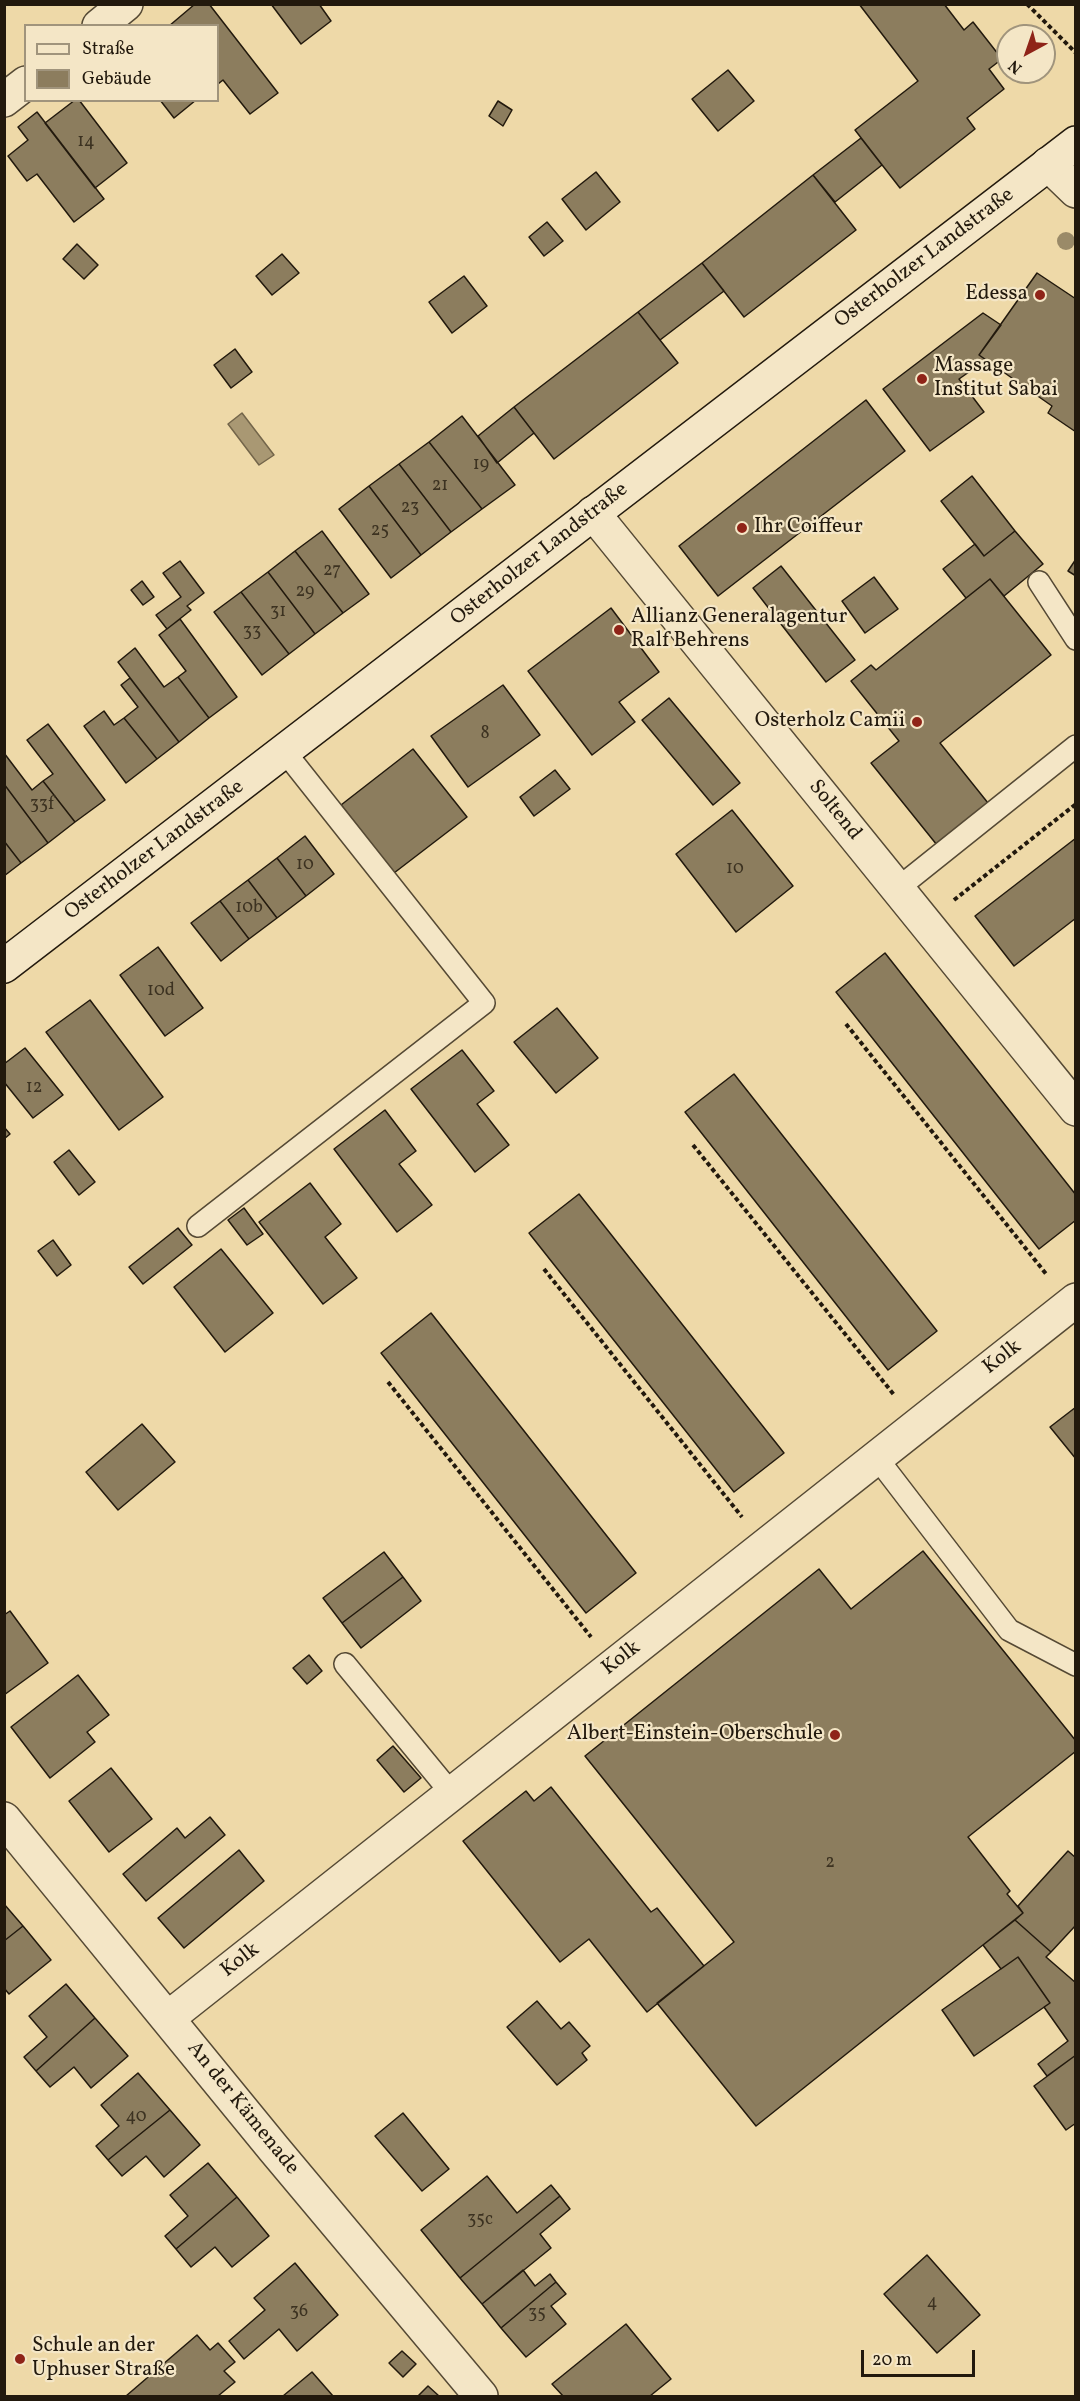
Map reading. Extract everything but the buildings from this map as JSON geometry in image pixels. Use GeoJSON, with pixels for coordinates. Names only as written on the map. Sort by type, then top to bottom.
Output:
{"type":"FeatureCollection","features":[{"type":"Feature","properties":{"kind":"street"},"geometry":{"type":"LineString","coordinates":[[101,24],[126,4]]}},
{"type":"Feature","properties":{"kind":"street"},"geometry":{"type":"LineString","coordinates":[[4,100],[24,85]]}},
{"type":"Feature","properties":{"kind":"street","name":"Osterholzer Landstraße"},"geometry":{"type":"LineString","coordinates":[[4,966],[1076,143]]}},
{"type":"Feature","properties":{"kind":"street"},"geometry":{"type":"LineString","coordinates":[[1048,164],[1076,191]]}},
{"type":"Feature","properties":{"kind":"street","name":"Soltend"},"geometry":{"type":"LineString","coordinates":[[593,513],[1076,1109]]}},
{"type":"Feature","properties":{"kind":"street","name":"Kolk"},"geometry":{"type":"LineString","coordinates":[[168,2018],[1073,1302]]}},
{"type":"Feature","properties":{"kind":"street","name":"An der Kämenade"},"geometry":{"type":"LineString","coordinates":[[4,1819],[274,2149],[481,2397]]}},
{"type":"Feature","properties":{"kind":"lane"},"geometry":{"type":"LineString","coordinates":[[1039,582],[1076,639]]}},
{"type":"Feature","properties":{"kind":"lane"},"geometry":{"type":"LineString","coordinates":[[897,889],[1076,746]]}},
{"type":"Feature","properties":{"kind":"lane"},"geometry":{"type":"LineString","coordinates":[[198,1226],[484,1003],[285,752]]}},
{"type":"Feature","properties":{"kind":"lane"},"geometry":{"type":"LineString","coordinates":[[877,1458],[1009,1630],[1076,1665]]}},
{"type":"Feature","properties":{"kind":"lane"},"geometry":{"type":"LineString","coordinates":[[345,1664],[452,1794]]}},
{"type":"Feature","properties":{"kind":"path"},"geometry":{"type":"LineString","coordinates":[[1027,4],[1076,53]]}},
{"type":"Feature","properties":{"kind":"path"},"geometry":{"type":"LineString","coordinates":[[925,923],[1076,804]]}},
{"type":"Feature","properties":{"kind":"path"},"geometry":{"type":"LineString","coordinates":[[846,1024],[1073,1302]]}},
{"type":"Feature","properties":{"kind":"path"},"geometry":{"type":"LineString","coordinates":[[693,1145],[918,1425]]}},
{"type":"Feature","properties":{"kind":"path"},"geometry":{"type":"LineString","coordinates":[[544,1269],[765,1546]]}},
{"type":"Feature","properties":{"kind":"path"},"geometry":{"type":"LineString","coordinates":[[387,1382],[614,1666]]}},
{"type":"Feature","properties":{"kind":"shaded area"},"geometry":{"type":"Polygon","coordinates":[[[242,413],[274,455],[259,465],[228,424],[242,413]]]}},
{"type":"Feature","properties":{"kind":"place","name":"Edessa"},"geometry":{"type":"Point","coordinates":[1040,295]}},
{"type":"Feature","properties":{"kind":"place","name":"Massage Institut Sabai"},"geometry":{"type":"Point","coordinates":[922,379]}},
{"type":"Feature","properties":{"kind":"place","name":"Ihr Coiffeur"},"geometry":{"type":"Point","coordinates":[742,528]}},
{"type":"Feature","properties":{"kind":"place","name":"Allianz Generalagentur Ralf Behrens"},"geometry":{"type":"Point","coordinates":[619,630]}},
{"type":"Feature","properties":{"kind":"place","name":"Osterholz Camii"},"geometry":{"type":"Point","coordinates":[917,722]}},
{"type":"Feature","properties":{"kind":"place","name":"Albert-Einstein-Oberschule"},"geometry":{"type":"Point","coordinates":[835,1735]}},
{"type":"Feature","properties":{"kind":"place","name":"Schule an der Uphuser Straße"},"geometry":{"type":"Point","coordinates":[20,2359]}}]}
